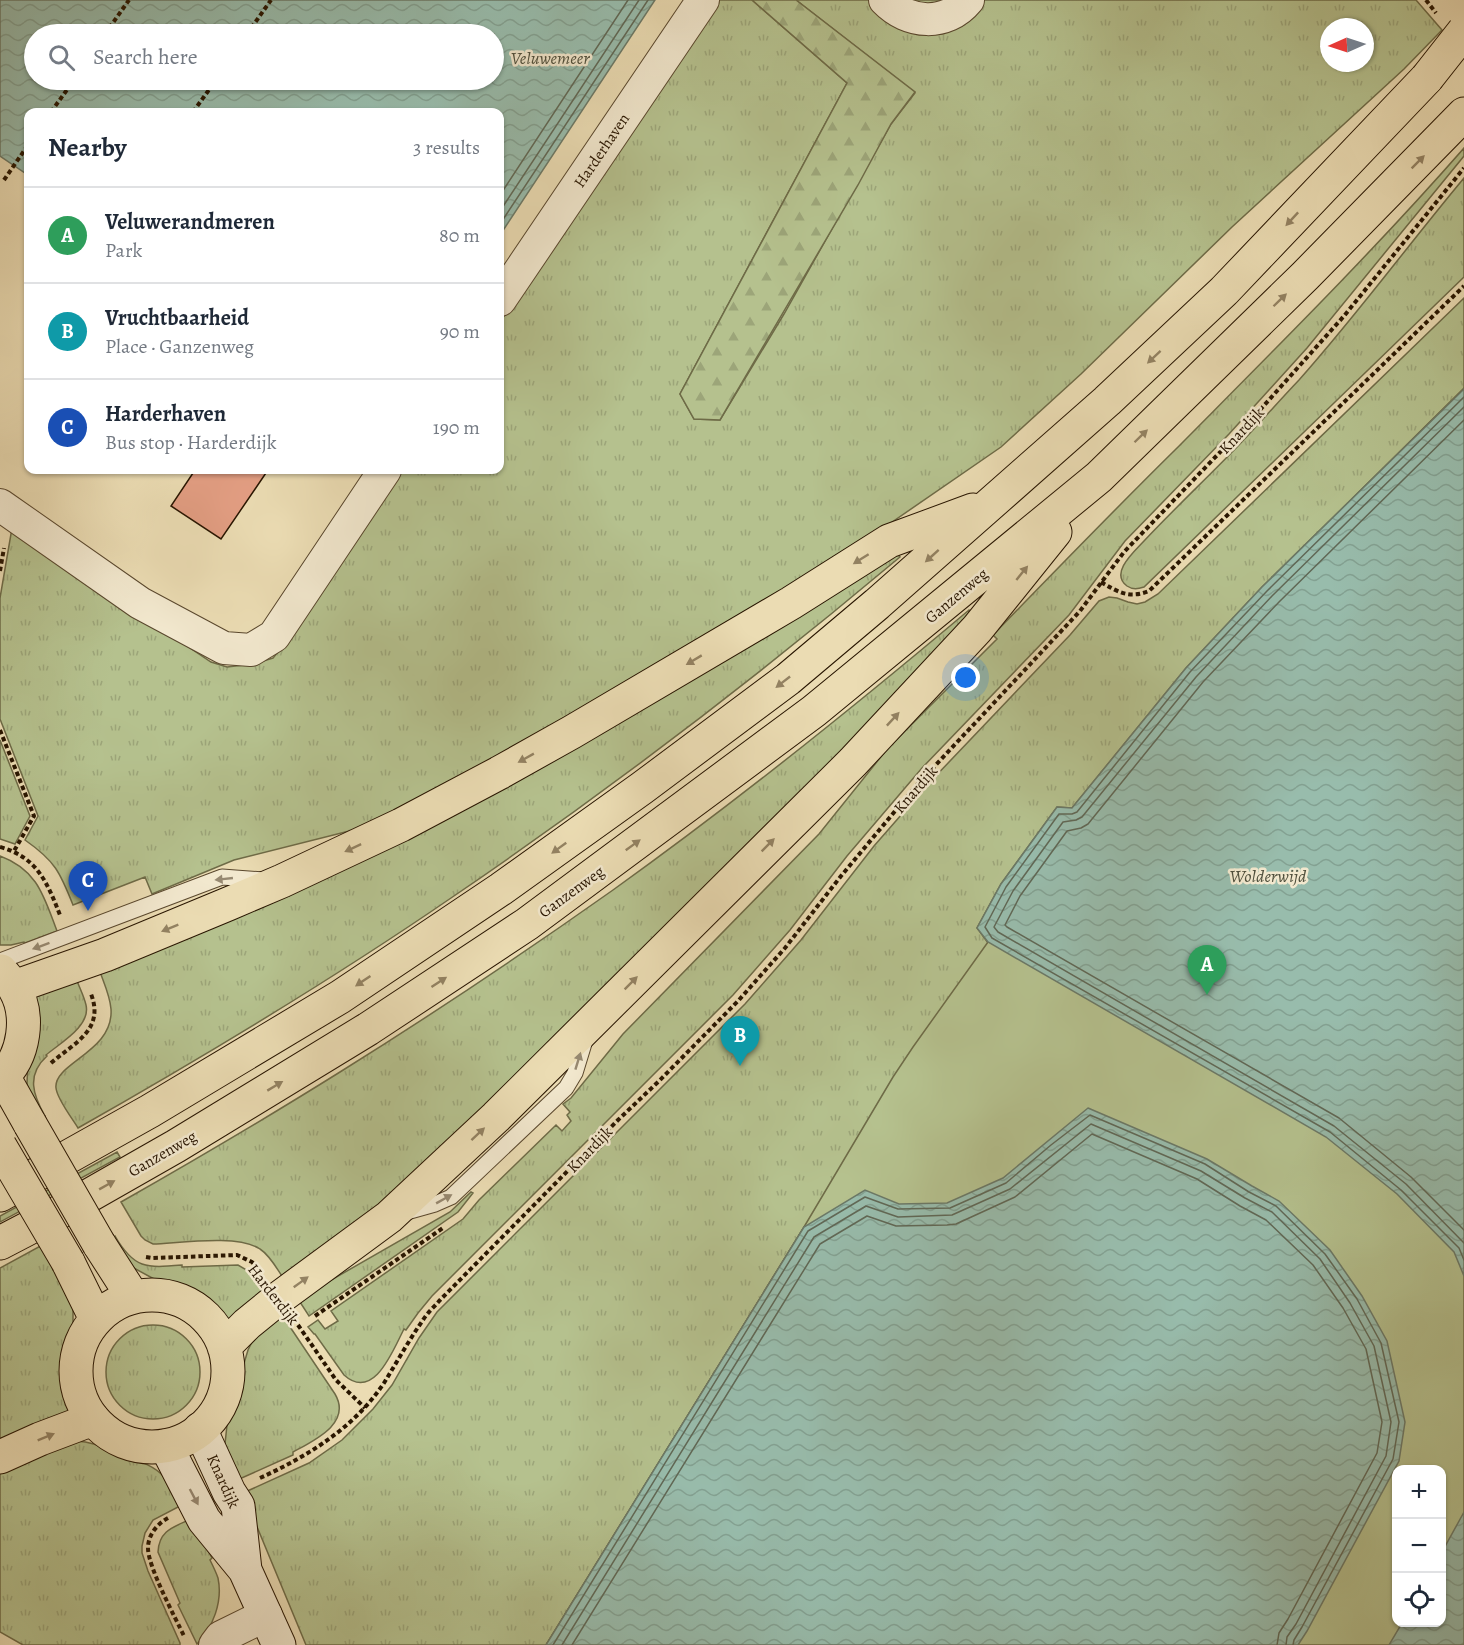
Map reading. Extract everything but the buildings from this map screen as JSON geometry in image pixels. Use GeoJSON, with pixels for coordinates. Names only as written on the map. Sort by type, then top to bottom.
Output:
{"type":"FeatureCollection","features":[{"type":"Feature","properties":{"kind":"main road"},"geometry":{"type":"LineString","coordinates":[[0,1195],[150,1111],[330,1003],[501,889],[788,679],[878,604],[1107,402],[1224,291],[1427,78],[1464,31]]}},
{"type":"Feature","properties":{"kind":"main road"},"geometry":{"type":"LineString","coordinates":[[224,1347],[247,1324],[279,1298],[389,1217],[590,1025],[861,753],[977,628],[1099,477],[1305,276],[1463,116]]}},
{"type":"Feature","properties":{"kind":"main road","name":"Ganzenweg"},"geometry":{"type":"LineString","coordinates":[[0,1243],[176,1146],[368,1029],[527,924],[814,711],[1099,477]]}},
{"type":"Feature","properties":{"kind":"main road"},"geometry":{"type":"LineString","coordinates":[[133,1297],[99,1244],[2,1078],[15,1061],[24,1024],[21,1005],[5,973],[105,955],[282,881],[401,825],[510,767],[791,603],[889,541],[991,503]]}},
{"type":"Feature","properties":{"kind":"main road"},"geometry":{"type":"LineString","coordinates":[[0,1146],[68,1262],[96,1319]]}},
{"type":"Feature","properties":{"kind":"main road"},"geometry":{"type":"LineString","coordinates":[[152,1294],[171,1297],[189,1304],[210,1322],[224,1347],[228,1372],[223,1398],[214,1415],[201,1429],[166,1446],[146,1447],[126,1442],[108,1433],[93,1419],[83,1404],[77,1387],[78,1351],[85,1334],[96,1319],[113,1306],[133,1297],[152,1294]]}},
{"type":"Feature","properties":{"kind":"main road"},"geometry":{"type":"LineString","coordinates":[[0,1457],[93,1419]]}},
{"type":"Feature","properties":{"kind":"main road","name":"Knardijk"},"geometry":{"type":"LineString","coordinates":[[201,1429],[229,1492],[238,1506],[245,1570]]}},
{"type":"Feature","properties":{"kind":"main road","name":"Knardijk"},"geometry":{"type":"LineString","coordinates":[[166,1446],[204,1520],[245,1570],[279,1645]]}},
{"type":"Feature","properties":{"kind":"street","name":"Harderhaven"},"geometry":{"type":"LineString","coordinates":[[504,294],[703,0]]}},
{"type":"Feature","properties":{"kind":"street"},"geometry":{"type":"LineString","coordinates":[[885,0],[901,13],[925,20],[938,19],[952,14],[968,0]]}},
{"type":"Feature","properties":{"kind":"street"},"geometry":{"type":"LineString","coordinates":[[0,505],[140,603],[224,648],[251,650],[274,636],[382,474]]}},
{"type":"Feature","properties":{"kind":"street"},"geometry":{"type":"LineString","coordinates":[[216,1645],[221,1637],[266,1615]]}},
{"type":"Feature","properties":{"kind":"path"},"geometry":{"type":"LineString","coordinates":[[112,24],[129,0]]}},
{"type":"Feature","properties":{"kind":"path"},"geometry":{"type":"LineString","coordinates":[[254,24],[271,0]]}},
{"type":"Feature","properties":{"kind":"path"},"geometry":{"type":"LineString","coordinates":[[54,108],[67,90]]}},
{"type":"Feature","properties":{"kind":"path"},"geometry":{"type":"LineString","coordinates":[[196,108],[209,90]]}},
{"type":"Feature","properties":{"kind":"path"},"geometry":{"type":"LineString","coordinates":[[4,180],[24,152]]}},
{"type":"Feature","properties":{"kind":"path","name":"Knardijk"},"geometry":{"type":"LineString","coordinates":[[365,1408],[435,1305],[738,1001],[785,948],[916,786],[1080,610],[1124,552],[1251,420],[1344,316],[1464,168]]}},
{"type":"Feature","properties":{"kind":"path"},"geometry":{"type":"LineString","coordinates":[[1101,582],[1126,594],[1137,596],[1149,591],[1464,286]]}},
{"type":"Feature","properties":{"kind":"path"},"geometry":{"type":"LineString","coordinates":[[0,730],[34,816],[14,851],[0,847]]}},
{"type":"Feature","properties":{"kind":"path"},"geometry":{"type":"LineString","coordinates":[[309,1320],[451,1222]]}},
{"type":"Feature","properties":{"kind":"path","name":"Harderdijk"},"geometry":{"type":"LineString","coordinates":[[139,1255],[152,1258],[237,1255],[252,1262],[336,1380],[365,1408]]}},
{"type":"Feature","properties":{"kind":"green space"},"geometry":{"type":"Polygon","coordinates":[[[715,0],[752,0],[847,83],[680,394],[694,419],[720,420],[784,314],[891,124],[915,93],[796,0],[1416,0],[1442,30],[1404,69],[1232,227],[1081,374],[1001,447],[846,555],[385,822],[234,860],[152,894],[145,877],[73,905],[50,861],[25,840],[38,816],[0,719],[0,598],[12,528],[211,662],[227,667],[253,664],[273,658],[289,638],[398,474],[504,474],[504,316],[715,0]]]}},
{"type":"Feature","properties":{"kind":"green space"},"geometry":{"type":"Polygon","coordinates":[[[752,0],[796,0],[915,92],[891,124],[858,185],[720,420],[694,419],[680,394],[847,83],[752,0]]]}},
{"type":"Feature","properties":{"kind":"green space"},"geometry":{"type":"Polygon","coordinates":[[[1464,148],[1464,156],[1307,348],[1229,434],[1125,541],[1069,615],[922,768],[847,856],[790,930],[733,995],[432,1296],[406,1330],[404,1329],[388,1360],[373,1378],[364,1382],[355,1382],[344,1375],[308,1327],[318,1320],[325,1329],[338,1321],[331,1311],[463,1219],[479,1200],[556,1125],[562,1131],[571,1121],[567,1115],[570,1112],[563,1104],[571,1098],[623,1034],[819,834],[888,748],[997,639],[993,635],[1322,301],[1464,148]]]}},
{"type":"Feature","properties":{"kind":"green space"},"geometry":{"type":"Polygon","coordinates":[[[1464,178],[1464,277],[1144,587],[1135,589],[1127,586],[1122,581],[1121,575],[1125,562],[1299,380],[1464,178]]]}},
{"type":"Feature","properties":{"kind":"green space"},"geometry":{"type":"Polygon","coordinates":[[[1464,298],[1464,389],[1262,587],[1186,668],[1072,808],[1057,807],[1001,884],[977,928],[988,943],[1247,1091],[1464,1276],[1443,1465],[1392,1465],[1392,1627],[1394,1627],[1389,1645],[804,1227],[546,1645],[306,1645],[243,1493],[309,1463],[342,1440],[373,1409],[392,1385],[437,1312],[745,1004],[801,940],[874,846],[930,782],[1070,635],[1099,601],[1109,597],[1137,604],[1158,594],[1464,298]]]}},
{"type":"Feature","properties":{"kind":"green space"},"geometry":{"type":"Polygon","coordinates":[[[1464,388],[1464,1645],[546,1645],[804,1227],[893,1077],[988,942],[1263,587],[1464,388]]]}},
{"type":"Feature","properties":{"kind":"green space"},"geometry":{"type":"Polygon","coordinates":[[[894,549],[900,557],[680,733],[567,817],[405,929],[313,988],[78,1128],[62,1103],[56,1088],[58,1079],[64,1071],[94,1046],[103,1036],[109,1024],[111,1009],[99,969],[894,549]]]}},
{"type":"Feature","properties":{"kind":"green space"},"geometry":{"type":"Polygon","coordinates":[[[969,610],[976,618],[483,1117],[286,1282],[268,1256],[250,1244],[193,1241],[153,1244],[141,1236],[121,1202],[340,1072],[444,1006],[580,914],[749,788],[969,610]]]}},
{"type":"Feature","properties":{"kind":"green space"},"geometry":{"type":"Polygon","coordinates":[[[0,740],[30,816],[15,844],[0,839],[0,740]]]}},
{"type":"Feature","properties":{"kind":"green space"},"geometry":{"type":"Polygon","coordinates":[[[0,856],[23,869],[38,886],[57,931],[25,943],[0,945],[0,856]]]}},
{"type":"Feature","properties":{"kind":"green space"},"geometry":{"type":"Polygon","coordinates":[[[76,978],[86,1005],[86,1013],[79,1027],[46,1055],[36,1070],[35,1093],[45,1116],[39,1120],[27,1083],[31,995],[76,978]]]}},
{"type":"Feature","properties":{"kind":"green space"},"geometry":{"type":"Polygon","coordinates":[[[117,1152],[120,1157],[0,1222],[0,1216],[117,1152]]]}},
{"type":"Feature","properties":{"kind":"green space"},"geometry":{"type":"Polygon","coordinates":[[[471,1192],[473,1193],[458,1212],[309,1316],[298,1299],[450,1212],[471,1192]]]}},
{"type":"Feature","properties":{"kind":"green space"},"geometry":{"type":"Polygon","coordinates":[[[115,1236],[128,1255],[150,1266],[238,1265],[250,1272],[266,1296],[225,1323],[210,1306],[191,1292],[154,1279],[132,1267],[109,1239],[115,1236]]]}},
{"type":"Feature","properties":{"kind":"green space"},"geometry":{"type":"Polygon","coordinates":[[[44,1244],[73,1308],[73,1327],[69,1336],[72,1337],[67,1356],[66,1374],[68,1392],[74,1410],[0,1447],[0,1268],[44,1244]]]}},
{"type":"Feature","properties":{"kind":"green space"},"geometry":{"type":"Polygon","coordinates":[[[280,1312],[335,1394],[339,1404],[339,1414],[329,1429],[293,1452],[293,1455],[235,1481],[225,1444],[227,1425],[240,1393],[242,1370],[248,1350],[252,1342],[280,1312]]]}},
{"type":"Feature","properties":{"kind":"green space"},"geometry":{"type":"Polygon","coordinates":[[[144,1325],[162,1325],[187,1338],[197,1354],[200,1372],[197,1390],[187,1406],[162,1419],[144,1419],[119,1406],[106,1381],[106,1363],[119,1338],[144,1325]]]}},
{"type":"Feature","properties":{"kind":"green space"},"geometry":{"type":"Polygon","coordinates":[[[76,1441],[97,1445],[154,1468],[167,1480],[182,1505],[153,1520],[145,1533],[142,1546],[148,1571],[180,1645],[23,1645],[0,1632],[0,1470],[76,1441]]]}},
{"type":"Feature","properties":{"kind":"green space"},"geometry":{"type":"Polygon","coordinates":[[[191,1519],[212,1558],[210,1560],[218,1578],[219,1587],[218,1605],[212,1622],[197,1644],[178,1605],[180,1603],[158,1552],[161,1539],[168,1530],[191,1519]]]}},
{"type":"Feature","properties":{"kind":"water","name":"Veluwemeer"},"geometry":{"type":"Polygon","coordinates":[[[0,0],[655,0],[504,229],[504,108],[24,108],[24,172],[0,156],[0,0]]]}},
{"type":"Feature","properties":{"kind":"water","name":"Wolderwijd"},"geometry":{"type":"Polygon","coordinates":[[[1464,389],[1464,1276],[1454,1252],[1397,1194],[1326,1137],[988,942],[977,928],[1001,884],[1057,807],[1072,808],[1186,668],[1262,587],[1464,389]]]}},
{"type":"Feature","properties":{"kind":"water"},"geometry":{"type":"Polygon","coordinates":[[[1088,1108],[1207,1159],[1279,1201],[1330,1250],[1362,1296],[1387,1341],[1405,1422],[1399,1461],[1397,1465],[1392,1465],[1392,1474],[1298,1645],[546,1645],[804,1227],[865,1190],[899,1204],[947,1203],[1003,1178],[1088,1108]]]}},
{"type":"Feature","properties":{"kind":"water"},"geometry":{"type":"Polygon","coordinates":[[[1464,1512],[1464,1645],[1389,1645],[1400,1627],[1446,1627],[1446,1545],[1464,1512]]]}},
{"type":"Feature","properties":{"kind":"place","name":"Harderhaven"},"geometry":{"type":"Point","coordinates":[88,911]}},
{"type":"Feature","properties":{"kind":"place","name":"Veluwerandmeren"},"geometry":{"type":"Point","coordinates":[1207,995]}},
{"type":"Feature","properties":{"kind":"place","name":"Vruchtbaarheid"},"geometry":{"type":"Point","coordinates":[740,1066]}}]}
